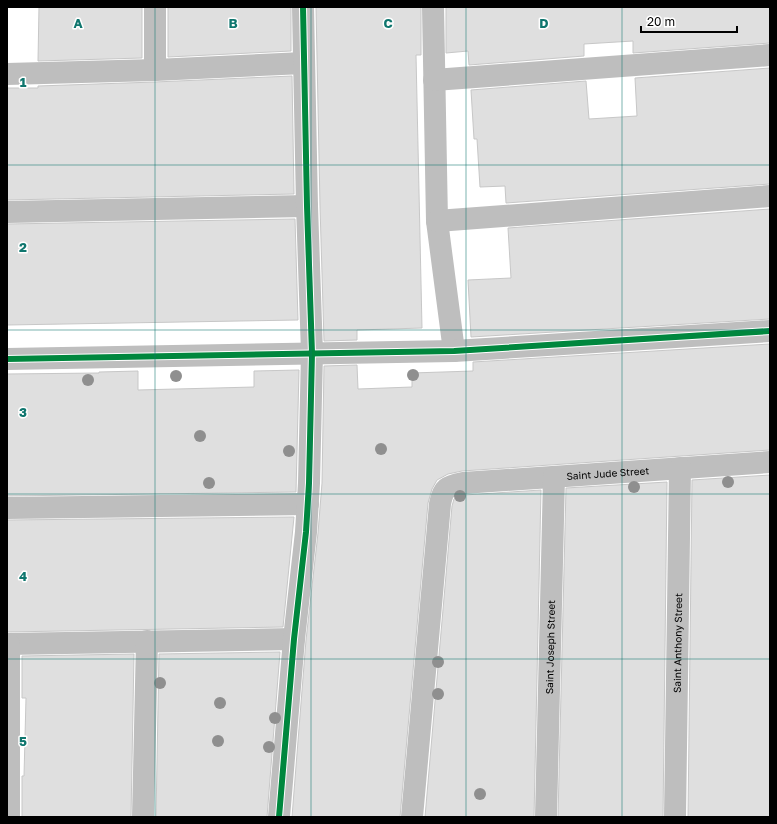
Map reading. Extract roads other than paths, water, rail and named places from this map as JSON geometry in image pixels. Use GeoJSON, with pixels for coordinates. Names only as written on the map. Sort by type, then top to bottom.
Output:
{"type":"FeatureCollection","features":[{"type":"Feature","properties":{"kind":"street"},"geometry":{"type":"LineString","coordinates":[[155,7],[156,70]]}},
{"type":"Feature","properties":{"kind":"street"},"geometry":{"type":"LineString","coordinates":[[278,817],[308,504],[312,353],[303,7]]}},
{"type":"Feature","properties":{"kind":"street"},"geometry":{"type":"LineString","coordinates":[[433,7],[437,221],[454,351]]}},
{"type":"Feature","properties":{"kind":"street"},"geometry":{"type":"LineString","coordinates":[[434,80],[770,56]]}},
{"type":"Feature","properties":{"kind":"street"},"geometry":{"type":"LineString","coordinates":[[7,74],[156,70],[304,63]]}},
{"type":"Feature","properties":{"kind":"street"},"geometry":{"type":"LineString","coordinates":[[437,221],[770,196]]}},
{"type":"Feature","properties":{"kind":"street"},"geometry":{"type":"LineString","coordinates":[[7,212],[307,206]]}},
{"type":"Feature","properties":{"kind":"street"},"geometry":{"type":"LineString","coordinates":[[7,359],[454,351],[770,331]]}},
{"type":"Feature","properties":{"kind":"street","name":"Saint Jude Street"},"geometry":{"type":"LineString","coordinates":[[412,817],[440,504],[442,495],[446,488],[453,485],[463,484],[770,462]]}},
{"type":"Feature","properties":{"kind":"street","name":"Saint Anthony Street"},"geometry":{"type":"LineString","coordinates":[[675,817],[680,468]]}},
{"type":"Feature","properties":{"kind":"street","name":"Saint Joseph Street"},"geometry":{"type":"LineString","coordinates":[[546,817],[554,477]]}},
{"type":"Feature","properties":{"kind":"street"},"geometry":{"type":"LineString","coordinates":[[7,508],[308,504]]}},
{"type":"Feature","properties":{"kind":"street"},"geometry":{"type":"LineString","coordinates":[[9,817],[8,644],[294,639]]}},
{"type":"Feature","properties":{"kind":"street"},"geometry":{"type":"LineString","coordinates":[[143,817],[147,641]]}}]}
